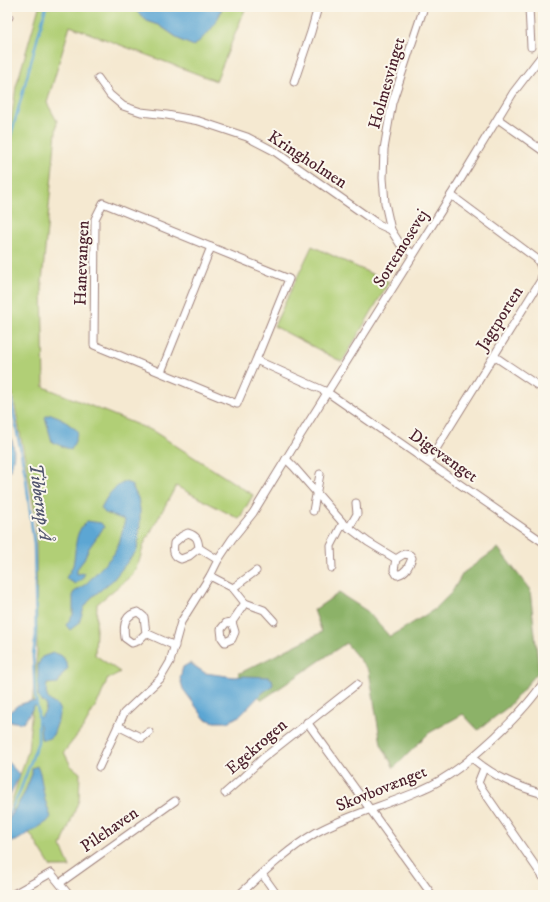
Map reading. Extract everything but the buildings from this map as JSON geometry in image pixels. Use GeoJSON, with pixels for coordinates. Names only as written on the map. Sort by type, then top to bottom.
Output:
{"type":"FeatureCollection","features":[{"type":"Feature","properties":{"kind":"street"},"geometry":{"type":"LineString","coordinates":[[294,82],[318,7]]}},
{"type":"Feature","properties":{"kind":"street","name":"Holmesvinget"},"geometry":{"type":"LineString","coordinates":[[414,254],[400,244],[391,230],[385,203],[383,178],[384,149],[392,103],[424,7]]}},
{"type":"Feature","properties":{"kind":"street"},"geometry":{"type":"LineString","coordinates":[[530,7],[531,47]]}},
{"type":"Feature","properties":{"kind":"street","name":"Sortemosevej"},"geometry":{"type":"LineString","coordinates":[[99,767],[124,713],[160,679],[170,662],[181,622],[210,576],[218,560],[232,539],[253,513],[498,119],[543,54]]}},
{"type":"Feature","properties":{"kind":"street","name":"Kringholmen"},"geometry":{"type":"LineString","coordinates":[[98,78],[110,95],[123,106],[141,112],[199,121],[247,137],[274,151],[378,224],[391,230]]}},
{"type":"Feature","properties":{"kind":"street"},"geometry":{"type":"LineString","coordinates":[[498,119],[543,151]]}},
{"type":"Feature","properties":{"kind":"street","name":"Jagtporten"},"geometry":{"type":"LineString","coordinates":[[428,462],[541,280],[543,272],[541,265],[536,259],[451,195]]}},
{"type":"Feature","properties":{"kind":"street","name":"Hanevangen"},"geometry":{"type":"LineString","coordinates":[[103,202],[211,246],[289,279],[237,404],[94,345],[95,219],[103,202]]}},
{"type":"Feature","properties":{"kind":"street"},"geometry":{"type":"LineString","coordinates":[[161,372],[211,246]]}},
{"type":"Feature","properties":{"kind":"street"},"geometry":{"type":"LineString","coordinates":[[494,356],[543,389]]}},
{"type":"Feature","properties":{"kind":"street"},"geometry":{"type":"LineString","coordinates":[[256,360],[327,392]]}},
{"type":"Feature","properties":{"kind":"street","name":"Digevænget"},"geometry":{"type":"LineString","coordinates":[[327,392],[543,542]]}},
{"type":"Feature","properties":{"kind":"street"},"geometry":{"type":"LineString","coordinates":[[286,459],[343,523],[368,542],[396,559]]}},
{"type":"Feature","properties":{"kind":"street"},"geometry":{"type":"LineString","coordinates":[[313,511],[320,474]]}},
{"type":"Feature","properties":{"kind":"street"},"geometry":{"type":"LineString","coordinates":[[349,528],[357,514],[356,503]]}},
{"type":"Feature","properties":{"kind":"street"},"geometry":{"type":"LineString","coordinates":[[332,568],[331,546],[343,523]]}},
{"type":"Feature","properties":{"kind":"street"},"geometry":{"type":"LineString","coordinates":[[199,548],[218,560]]}},
{"type":"Feature","properties":{"kind":"street"},"geometry":{"type":"LineString","coordinates":[[233,588],[256,571]]}},
{"type":"Feature","properties":{"kind":"street"},"geometry":{"type":"LineString","coordinates":[[210,576],[233,588],[245,603],[264,610],[274,621]]}},
{"type":"Feature","properties":{"kind":"street"},"geometry":{"type":"LineString","coordinates":[[232,622],[245,603]]}},
{"type":"Feature","properties":{"kind":"street"},"geometry":{"type":"LineString","coordinates":[[146,633],[174,646]]}},
{"type":"Feature","properties":{"kind":"street","name":"Skovbovænget"},"geometry":{"type":"LineString","coordinates":[[239,895],[293,848],[316,833],[336,822],[423,790],[460,768],[520,712],[543,683]]}},
{"type":"Feature","properties":{"kind":"street","name":"Egekrogen"},"geometry":{"type":"LineString","coordinates":[[225,793],[262,759],[357,684]]}},
{"type":"Feature","properties":{"kind":"street","name":"Egekrogen"},"geometry":{"type":"LineString","coordinates":[[307,722],[432,895]]}},
{"type":"Feature","properties":{"kind":"street"},"geometry":{"type":"LineString","coordinates":[[118,726],[142,738],[149,732]]}},
{"type":"Feature","properties":{"kind":"street"},"geometry":{"type":"LineString","coordinates":[[472,758],[500,778],[543,794]]}},
{"type":"Feature","properties":{"kind":"street"},"geometry":{"type":"LineString","coordinates":[[484,768],[478,783],[543,877]]}},
{"type":"Feature","properties":{"kind":"street","name":"Pilehaven"},"geometry":{"type":"LineString","coordinates":[[60,882],[175,801]]}},
{"type":"Feature","properties":{"kind":"street"},"geometry":{"type":"LineString","coordinates":[[12,895],[51,873],[60,882],[68,895]]}},
{"type":"Feature","properties":{"kind":"street"},"geometry":{"type":"LineString","coordinates":[[262,874],[277,895]]}},
{"type":"Feature","properties":{"kind":"green space"},"geometry":{"type":"Polygon","coordinates":[[[39,7],[132,7],[147,21],[159,25],[182,41],[220,15],[222,7],[246,7],[216,81],[70,26],[47,103],[57,121],[42,282],[44,387],[153,431],[253,495],[239,519],[176,486],[144,544],[139,562],[132,575],[97,604],[95,655],[120,672],[107,680],[100,698],[83,728],[64,752],[71,766],[80,773],[79,800],[61,846],[70,867],[51,867],[33,838],[10,806],[28,751],[37,652],[36,518],[7,364],[7,148],[16,87],[39,7]]]}},
{"type":"Feature","properties":{"kind":"green space"},"geometry":{"type":"Polygon","coordinates":[[[312,246],[389,282],[342,362],[274,326],[312,246]]]}},
{"type":"Feature","properties":{"kind":"green space"},"geometry":{"type":"Polygon","coordinates":[[[498,548],[530,590],[539,671],[508,707],[478,730],[463,714],[429,733],[394,768],[381,744],[369,671],[346,643],[262,700],[238,674],[322,632],[314,610],[339,593],[367,611],[390,637],[435,609],[452,592],[463,573],[498,548]]]}},
{"type":"Feature","properties":{"kind":"water"},"geometry":{"type":"Polygon","coordinates":[[[132,7],[222,7],[215,24],[194,46],[182,41],[159,25],[147,21],[132,7]]]}},
{"type":"Feature","properties":{"kind":"water"},"geometry":{"type":"Polygon","coordinates":[[[51,414],[59,417],[78,431],[71,450],[52,442],[45,417],[51,414]]]}},
{"type":"Feature","properties":{"kind":"water"},"geometry":{"type":"Polygon","coordinates":[[[7,433],[14,448],[14,454],[12,465],[7,475],[7,433]]]}},
{"type":"Feature","properties":{"kind":"water"},"geometry":{"type":"Polygon","coordinates":[[[125,482],[131,484],[138,498],[140,509],[137,550],[113,580],[91,598],[84,608],[79,623],[70,630],[66,625],[73,615],[73,593],[87,583],[114,554],[120,540],[125,520],[105,513],[101,508],[110,493],[125,482]]]}},
{"type":"Feature","properties":{"kind":"water"},"geometry":{"type":"Polygon","coordinates":[[[87,521],[101,523],[104,527],[89,548],[83,561],[77,569],[77,574],[85,573],[82,579],[75,584],[66,578],[73,565],[77,536],[87,521]]]}},
{"type":"Feature","properties":{"kind":"water"},"geometry":{"type":"Polygon","coordinates":[[[53,653],[59,654],[63,658],[68,668],[58,683],[47,684],[46,691],[48,697],[51,702],[57,705],[60,711],[53,735],[48,739],[41,739],[38,718],[42,716],[46,709],[46,704],[40,700],[38,695],[38,665],[42,657],[53,653]]]}},
{"type":"Feature","properties":{"kind":"water"},"geometry":{"type":"Polygon","coordinates":[[[190,663],[205,673],[234,677],[268,677],[272,679],[273,685],[261,694],[241,715],[228,722],[215,722],[205,719],[183,689],[180,678],[183,667],[190,663]]]}},
{"type":"Feature","properties":{"kind":"water"},"geometry":{"type":"Polygon","coordinates":[[[31,701],[36,702],[37,705],[34,706],[23,723],[7,721],[7,714],[18,705],[31,701]]]}},
{"type":"Feature","properties":{"kind":"water"},"geometry":{"type":"Polygon","coordinates":[[[7,761],[19,774],[19,777],[7,800],[7,761]]]}},
{"type":"Feature","properties":{"kind":"water"},"geometry":{"type":"Polygon","coordinates":[[[37,766],[40,773],[45,800],[51,817],[47,822],[16,841],[7,842],[7,822],[24,794],[32,774],[32,768],[37,766]]]}},
{"type":"Feature","properties":{"kind":"waterway","name":"Tibberup Å"},"geometry":{"type":"LineString","coordinates":[[7,150],[46,7]]}},
{"type":"Feature","properties":{"kind":"waterway","name":"Tibberup Å"},"geometry":{"type":"LineString","coordinates":[[7,378],[26,479],[34,544],[36,635],[33,656],[35,694],[38,711],[38,742],[19,794],[7,817]]}}]}
